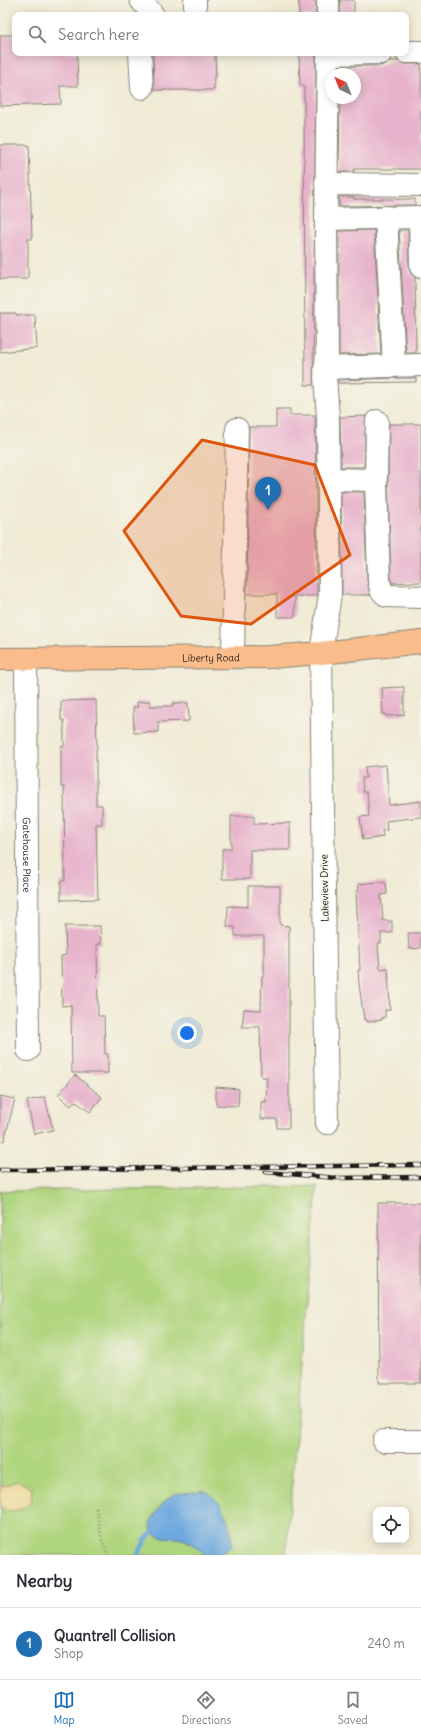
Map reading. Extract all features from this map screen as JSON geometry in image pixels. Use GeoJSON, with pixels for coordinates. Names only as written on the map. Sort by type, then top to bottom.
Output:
{"type":"FeatureCollection","features":[{"type":"Feature","properties":{"kind":"main road","name":"Liberty Road"},"geometry":{"type":"LineString","coordinates":[[0,659],[234,657],[321,653],[421,642]]}},
{"type":"Feature","properties":{"kind":"street"},"geometry":{"type":"LineString","coordinates":[[141,0],[151,12]]}},
{"type":"Feature","properties":{"kind":"street"},"geometry":{"type":"LineString","coordinates":[[195,0],[195,12]]}},
{"type":"Feature","properties":{"kind":"street"},"geometry":{"type":"LineString","coordinates":[[328,0],[328,12]]}},
{"type":"Feature","properties":{"kind":"street"},"geometry":{"type":"LineString","coordinates":[[409,52],[421,52]]}},
{"type":"Feature","properties":{"kind":"street"},"geometry":{"type":"LineString","coordinates":[[140,56],[142,88]]}},
{"type":"Feature","properties":{"kind":"street","name":"Lakeview Drive"},"geometry":{"type":"LineString","coordinates":[[327,1124],[321,653],[330,594],[326,368],[328,56]]}},
{"type":"Feature","properties":{"kind":"street"},"geometry":{"type":"LineString","coordinates":[[326,184],[421,185]]}},
{"type":"Feature","properties":{"kind":"street"},"geometry":{"type":"LineString","coordinates":[[386,217],[394,366]]}},
{"type":"Feature","properties":{"kind":"street"},"geometry":{"type":"LineString","coordinates":[[326,219],[421,217],[421,267]]}},
{"type":"Feature","properties":{"kind":"street"},"geometry":{"type":"LineString","coordinates":[[326,368],[421,365]]}},
{"type":"Feature","properties":{"kind":"street"},"geometry":{"type":"LineString","coordinates":[[377,421],[376,480],[379,580],[381,590],[387,596],[421,597]]}},
{"type":"Feature","properties":{"kind":"street"},"geometry":{"type":"LineString","coordinates":[[234,657],[237,430]]}},
{"type":"Feature","properties":{"kind":"street"},"geometry":{"type":"LineString","coordinates":[[329,479],[376,480]]}},
{"type":"Feature","properties":{"kind":"street","name":"Gatehouse Place"},"geometry":{"type":"LineString","coordinates":[[26,659],[28,1050]]}},
{"type":"Feature","properties":{"kind":"street"},"geometry":{"type":"LineString","coordinates":[[384,1441],[421,1442]]}},
{"type":"Feature","properties":{"kind":"path"},"geometry":{"type":"LineString","coordinates":[[96,1508],[102,1540],[108,1555]]}},
{"type":"Feature","properties":{"kind":"highlighted area"},"geometry":{"type":"Polygon","coordinates":[[[202,440],[315,465],[350,555],[251,624],[181,616],[124,531],[202,440]]]}},
{"type":"Feature","properties":{"kind":"green space"},"geometry":{"type":"Polygon","coordinates":[[[317,1186],[286,1555],[0,1555],[0,1191],[317,1186]]]}},
{"type":"Feature","properties":{"kind":"sand"},"geometry":{"type":"Polygon","coordinates":[[[17,1481],[32,1488],[31,1502],[21,1509],[13,1511],[0,1507],[0,1485],[4,1486],[17,1481]]]}},
{"type":"Feature","properties":{"kind":"water"},"geometry":{"type":"Polygon","coordinates":[[[203,1490],[221,1506],[230,1528],[232,1545],[223,1552],[216,1554],[205,1555],[195,1546],[179,1538],[158,1536],[152,1530],[150,1523],[161,1506],[171,1496],[178,1493],[203,1490]]]}},
{"type":"Feature","properties":{"kind":"building"},"geometry":{"type":"Polygon","coordinates":[[[299,0],[316,0],[316,12],[299,12],[299,0]]]}},
{"type":"Feature","properties":{"kind":"building"},"geometry":{"type":"Polygon","coordinates":[[[340,0],[354,0],[354,12],[340,12],[340,0]]]}},
{"type":"Feature","properties":{"kind":"building"},"geometry":{"type":"Polygon","coordinates":[[[0,35],[12,35],[12,56],[77,56],[78,86],[60,86],[61,104],[0,106],[0,35]]]}},
{"type":"Feature","properties":{"kind":"building"},"geometry":{"type":"Polygon","coordinates":[[[153,56],[215,56],[216,76],[214,76],[214,90],[154,90],[153,56]]]}},
{"type":"Feature","properties":{"kind":"building"},"geometry":{"type":"Polygon","coordinates":[[[299,56],[316,56],[313,385],[305,385],[304,86],[300,86],[299,56]]]}},
{"type":"Feature","properties":{"kind":"building"},"geometry":{"type":"Polygon","coordinates":[[[390,61],[398,61],[406,64],[421,64],[421,169],[354,169],[354,172],[339,172],[340,104],[361,104],[361,68],[340,68],[340,66],[381,66],[390,61]]]}},
{"type":"Feature","properties":{"kind":"building"},"geometry":{"type":"Polygon","coordinates":[[[0,145],[29,145],[32,239],[28,239],[28,279],[0,279],[0,145]]]}},
{"type":"Feature","properties":{"kind":"building"},"geometry":{"type":"Polygon","coordinates":[[[339,197],[354,197],[354,199],[415,199],[415,205],[339,206],[339,197]]]}},
{"type":"Feature","properties":{"kind":"building"},"geometry":{"type":"Polygon","coordinates":[[[374,230],[381,354],[339,355],[339,231],[374,230]]]}},
{"type":"Feature","properties":{"kind":"building"},"geometry":{"type":"Polygon","coordinates":[[[399,230],[408,230],[409,268],[411,274],[415,278],[416,353],[406,353],[399,230]]]}},
{"type":"Feature","properties":{"kind":"building"},"geometry":{"type":"Polygon","coordinates":[[[0,313],[35,315],[37,348],[0,352],[0,313]]]}},
{"type":"Feature","properties":{"kind":"building"},"geometry":{"type":"Polygon","coordinates":[[[416,378],[416,382],[338,383],[338,380],[416,378]]]}},
{"type":"Feature","properties":{"kind":"building"},"geometry":{"type":"Polygon","coordinates":[[[276,409],[290,409],[290,415],[315,415],[317,596],[295,596],[295,617],[277,617],[277,594],[247,594],[249,427],[276,427],[276,409]]]}},
{"type":"Feature","properties":{"kind":"building"},"geometry":{"type":"Polygon","coordinates":[[[366,416],[364,467],[341,467],[340,417],[366,416]]]}},
{"type":"Feature","properties":{"kind":"building"},"geometry":{"type":"Polygon","coordinates":[[[389,424],[421,424],[421,582],[392,583],[391,579],[388,480],[389,424]]]}},
{"type":"Feature","properties":{"kind":"building"},"geometry":{"type":"Polygon","coordinates":[[[341,492],[364,492],[367,581],[370,595],[342,595],[341,492]]]}},
{"type":"Feature","properties":{"kind":"building"},"geometry":{"type":"Polygon","coordinates":[[[404,687],[404,715],[386,716],[386,714],[383,714],[382,688],[404,687]]]}},
{"type":"Feature","properties":{"kind":"building"},"geometry":{"type":"Polygon","coordinates":[[[96,700],[96,805],[102,805],[102,824],[96,824],[98,899],[61,900],[61,881],[65,881],[64,787],[61,787],[61,746],[64,746],[64,720],[61,720],[61,701],[96,700]]]}},
{"type":"Feature","properties":{"kind":"building"},"geometry":{"type":"Polygon","coordinates":[[[150,701],[150,706],[173,706],[173,703],[188,703],[189,721],[158,722],[158,732],[134,733],[133,707],[138,707],[137,702],[150,701]]]}},
{"type":"Feature","properties":{"kind":"building"},"geometry":{"type":"Polygon","coordinates":[[[386,765],[389,805],[421,801],[421,817],[386,821],[387,830],[382,831],[383,837],[363,840],[360,817],[369,816],[367,792],[363,792],[362,778],[366,778],[365,767],[386,765]]]}},
{"type":"Feature","properties":{"kind":"building"},"geometry":{"type":"Polygon","coordinates":[[[231,816],[254,816],[254,824],[290,823],[290,850],[250,850],[250,879],[222,879],[222,849],[231,849],[231,816]]]}},
{"type":"Feature","properties":{"kind":"building"},"geometry":{"type":"Polygon","coordinates":[[[379,882],[386,883],[387,894],[381,895],[383,921],[392,921],[392,933],[381,933],[381,943],[378,943],[380,969],[388,968],[390,1010],[385,1010],[385,1017],[382,1018],[382,1020],[367,1022],[367,1020],[364,1020],[359,984],[358,970],[360,970],[356,891],[359,891],[358,884],[379,882]]]}},
{"type":"Feature","properties":{"kind":"building"},"geometry":{"type":"Polygon","coordinates":[[[248,886],[280,886],[280,925],[289,926],[289,1128],[277,1128],[277,1119],[261,1119],[261,1102],[266,1102],[267,1077],[261,1077],[260,1027],[242,1027],[244,1009],[261,1010],[262,976],[264,976],[264,936],[235,936],[235,927],[227,927],[228,906],[248,907],[248,886]]]}},
{"type":"Feature","properties":{"kind":"building"},"geometry":{"type":"Polygon","coordinates":[[[65,926],[100,926],[101,944],[97,944],[98,1016],[104,1016],[105,1054],[108,1054],[108,1073],[72,1073],[71,1005],[62,1006],[61,956],[66,955],[65,926]]]}},
{"type":"Feature","properties":{"kind":"building"},"geometry":{"type":"Polygon","coordinates":[[[408,933],[421,933],[421,948],[409,949],[408,933]]]}},
{"type":"Feature","properties":{"kind":"building"},"geometry":{"type":"Polygon","coordinates":[[[75,1075],[102,1097],[90,1112],[75,1101],[71,1106],[58,1095],[75,1075]]]}},
{"type":"Feature","properties":{"kind":"building"},"geometry":{"type":"Polygon","coordinates":[[[216,1087],[239,1089],[238,1106],[216,1105],[216,1087]]]}},
{"type":"Feature","properties":{"kind":"building"},"geometry":{"type":"Polygon","coordinates":[[[0,1096],[15,1099],[4,1141],[0,1140],[0,1096]]]}},
{"type":"Feature","properties":{"kind":"building"},"geometry":{"type":"Polygon","coordinates":[[[45,1097],[53,1130],[34,1134],[27,1101],[45,1097]]]}},
{"type":"Feature","properties":{"kind":"building"},"geometry":{"type":"Polygon","coordinates":[[[378,1203],[421,1203],[421,1383],[379,1383],[378,1203]]]}},
{"type":"Feature","properties":{"kind":"waterway"},"geometry":{"type":"LineString","coordinates":[[138,1555],[146,1539],[153,1532]]}},
{"type":"Feature","properties":{"kind":"railway"},"geometry":{"type":"LineString","coordinates":[[0,1170],[421,1165]]}},
{"type":"Feature","properties":{"kind":"railway"},"geometry":{"type":"LineString","coordinates":[[265,1172],[337,1178],[421,1177]]}},
{"type":"Feature","properties":{"kind":"place","name":"Quantrell Collision"},"geometry":{"type":"Point","coordinates":[268,510]}}]}
